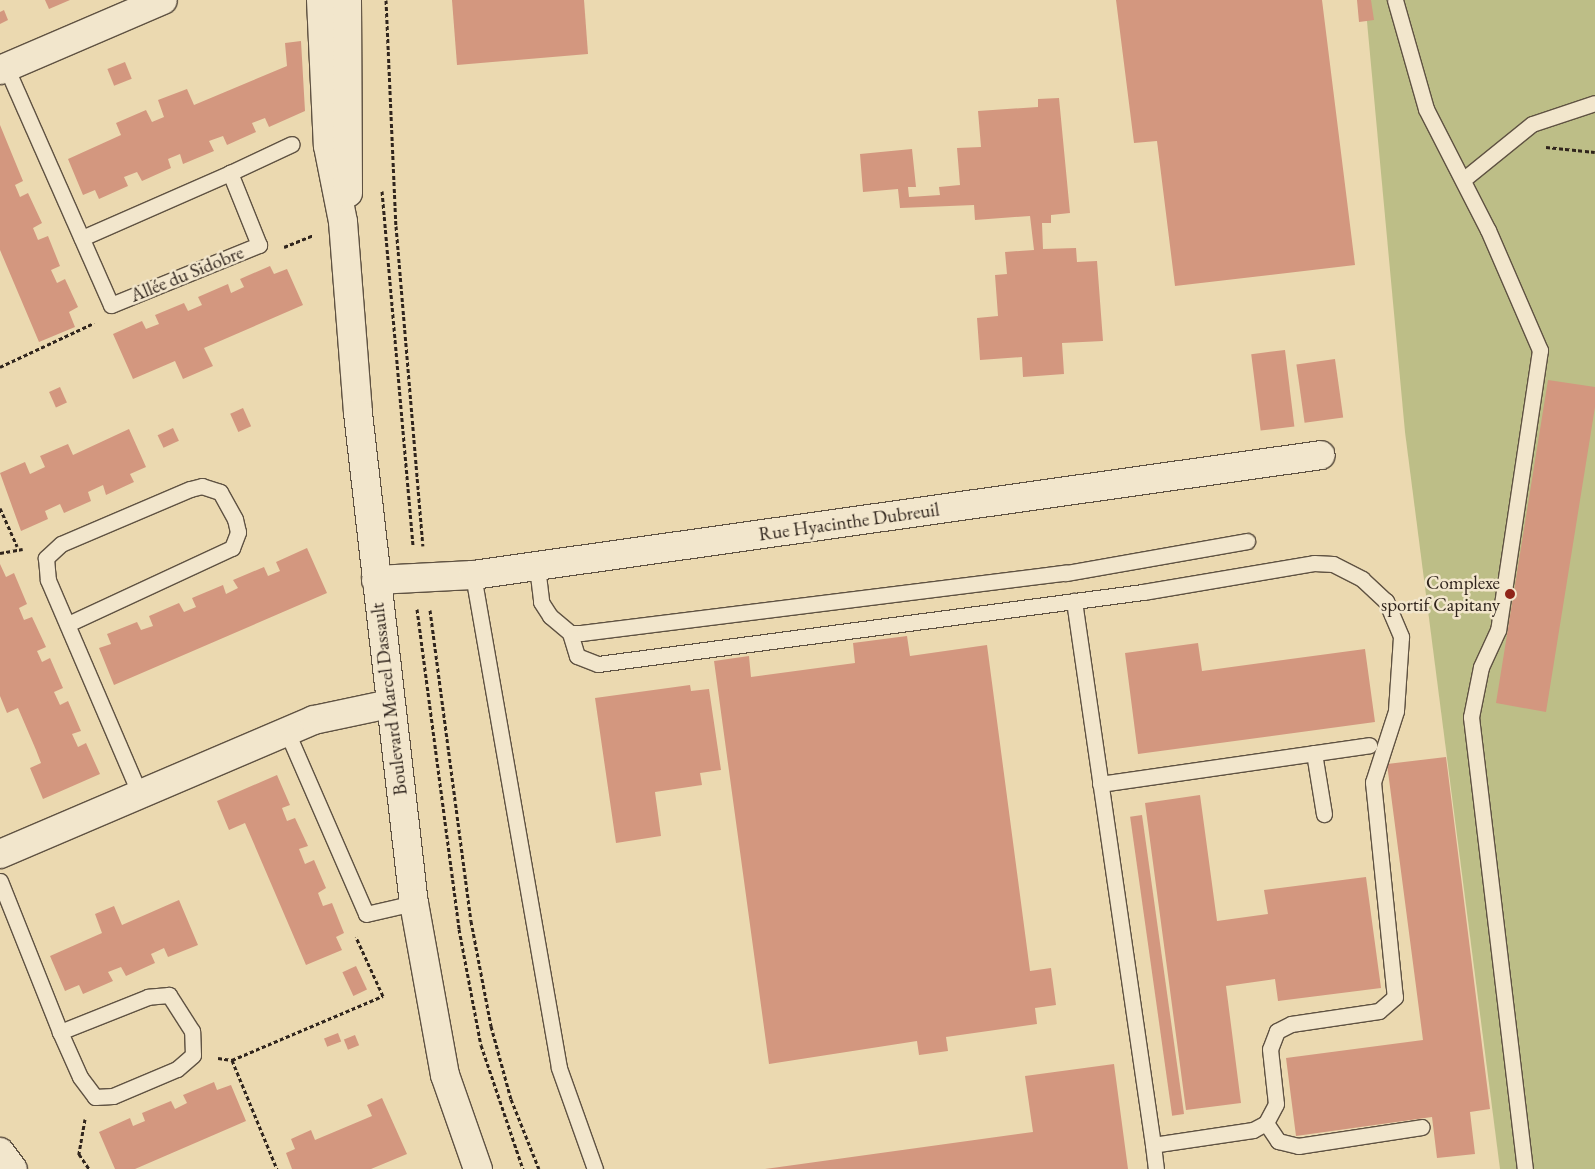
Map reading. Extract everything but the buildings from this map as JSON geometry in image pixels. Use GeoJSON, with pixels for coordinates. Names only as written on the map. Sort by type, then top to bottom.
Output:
{"type":"FeatureCollection","features":[{"type":"Feature","properties":{"kind":"street","name":"Boulevard Marcel Dassault"},"geometry":{"type":"LineString","coordinates":[[321,0],[328,146],[343,222],[388,704],[414,903],[445,1075],[478,1169]]}},
{"type":"Feature","properties":{"kind":"street","name":"Boulevard Marcel Dassault"},"geometry":{"type":"LineString","coordinates":[[343,222],[350,177],[347,0]]}},
{"type":"Feature","properties":{"kind":"street","name":"Allée du Sidobre"},"geometry":{"type":"LineString","coordinates":[[3,69],[154,2]]}},
{"type":"Feature","properties":{"kind":"street","name":"Rue Hyacinthe Dubreuil"},"geometry":{"type":"LineString","coordinates":[[376,580],[473,575],[537,567],[1321,455]]}},
{"type":"Feature","properties":{"kind":"street"},"geometry":{"type":"LineString","coordinates":[[0,854],[314,720],[388,704]]}},
{"type":"Feature","properties":{"kind":"street"},"geometry":{"type":"LineString","coordinates":[[0,1152],[13,1169]]}},
{"type":"Feature","properties":{"kind":"lane"},"geometry":{"type":"LineString","coordinates":[[1395,0],[1426,109],[1464,179],[1540,350],[1498,630],[1481,668],[1471,717],[1525,1169]]}},
{"type":"Feature","properties":{"kind":"lane","name":"Allée du Sidobre"},"geometry":{"type":"LineString","coordinates":[[3,69],[82,238],[111,305],[259,245],[230,173]]}},
{"type":"Feature","properties":{"kind":"lane"},"geometry":{"type":"LineString","coordinates":[[1464,179],[1520,132],[1595,103]]}},
{"type":"Feature","properties":{"kind":"lane"},"geometry":{"type":"LineString","coordinates":[[82,238],[292,144]]}},
{"type":"Feature","properties":{"kind":"lane"},"geometry":{"type":"LineString","coordinates":[[68,624],[232,548],[238,532],[235,519],[220,492],[212,487],[190,489],[52,550],[45,568],[68,624],[140,795]]}},
{"type":"Feature","properties":{"kind":"lane"},"geometry":{"type":"LineString","coordinates":[[537,567],[541,602],[559,627],[570,633],[1066,573],[1247,541]]}},
{"type":"Feature","properties":{"kind":"lane"},"geometry":{"type":"LineString","coordinates":[[570,633],[577,656],[598,664],[1074,601],[1314,563],[1333,564],[1362,579],[1396,616],[1401,637],[1396,711],[1373,782],[1395,997],[1379,1011],[1291,1024],[1277,1031],[1270,1049],[1276,1104],[1266,1123],[1254,1130],[1153,1145]]}},
{"type":"Feature","properties":{"kind":"lane"},"geometry":{"type":"LineString","coordinates":[[473,575],[559,1068],[595,1169]]}},
{"type":"Feature","properties":{"kind":"lane"},"geometry":{"type":"LineString","coordinates":[[1074,601],[1156,1169]]}},
{"type":"Feature","properties":{"kind":"lane"},"geometry":{"type":"LineString","coordinates":[[287,732],[366,914],[414,903]]}},
{"type":"Feature","properties":{"kind":"lane"},"geometry":{"type":"LineString","coordinates":[[1100,784],[1369,745]]}},
{"type":"Feature","properties":{"kind":"lane"},"geometry":{"type":"LineString","coordinates":[[1314,753],[1324,814]]}},
{"type":"Feature","properties":{"kind":"lane"},"geometry":{"type":"LineString","coordinates":[[0,881],[60,1032],[80,1077],[95,1097],[113,1096],[177,1069],[193,1055],[192,1031],[169,995],[148,997],[60,1032]]}},
{"type":"Feature","properties":{"kind":"lane"},"geometry":{"type":"LineString","coordinates":[[1266,1123],[1278,1142],[1298,1146],[1422,1127]]}},
{"type":"Feature","properties":{"kind":"path"},"geometry":{"type":"LineString","coordinates":[[379,0],[379,10]]}},
{"type":"Feature","properties":{"kind":"path"},"geometry":{"type":"LineString","coordinates":[[1520,132],[1554,150],[1595,152]]}},
{"type":"Feature","properties":{"kind":"path"},"geometry":{"type":"LineString","coordinates":[[382,184],[413,550]]}},
{"type":"Feature","properties":{"kind":"path"},"geometry":{"type":"LineString","coordinates":[[259,245],[283,248],[343,222]]}},
{"type":"Feature","properties":{"kind":"path"},"geometry":{"type":"LineString","coordinates":[[0,367],[93,324],[111,305]]}},
{"type":"Feature","properties":{"kind":"path"},"geometry":{"type":"LineString","coordinates":[[0,508],[17,546]]}},
{"type":"Feature","properties":{"kind":"path"},"geometry":{"type":"LineString","coordinates":[[417,613],[464,958],[481,1045],[523,1169]]}},
{"type":"Feature","properties":{"kind":"path"},"geometry":{"type":"LineString","coordinates":[[193,1055],[232,1060],[383,996],[355,936],[366,914]]}},
{"type":"Feature","properties":{"kind":"path"},"geometry":{"type":"LineString","coordinates":[[232,1060],[277,1169]]}},
{"type":"Feature","properties":{"kind":"path"},"geometry":{"type":"LineString","coordinates":[[89,1169],[79,1154],[82,1124],[95,1097]]}},
{"type":"Feature","properties":{"kind":"green space","name":"Complexe sportif Capitany"},"geometry":{"type":"Polygon","coordinates":[[[1365,0],[1595,0],[1595,1169],[1500,1169],[1405,432],[1365,0]]]}},
{"type":"Feature","properties":{"kind":"place","name":"Complexe sportif Capitany"},"geometry":{"type":"Point","coordinates":[1510,594]}}]}
